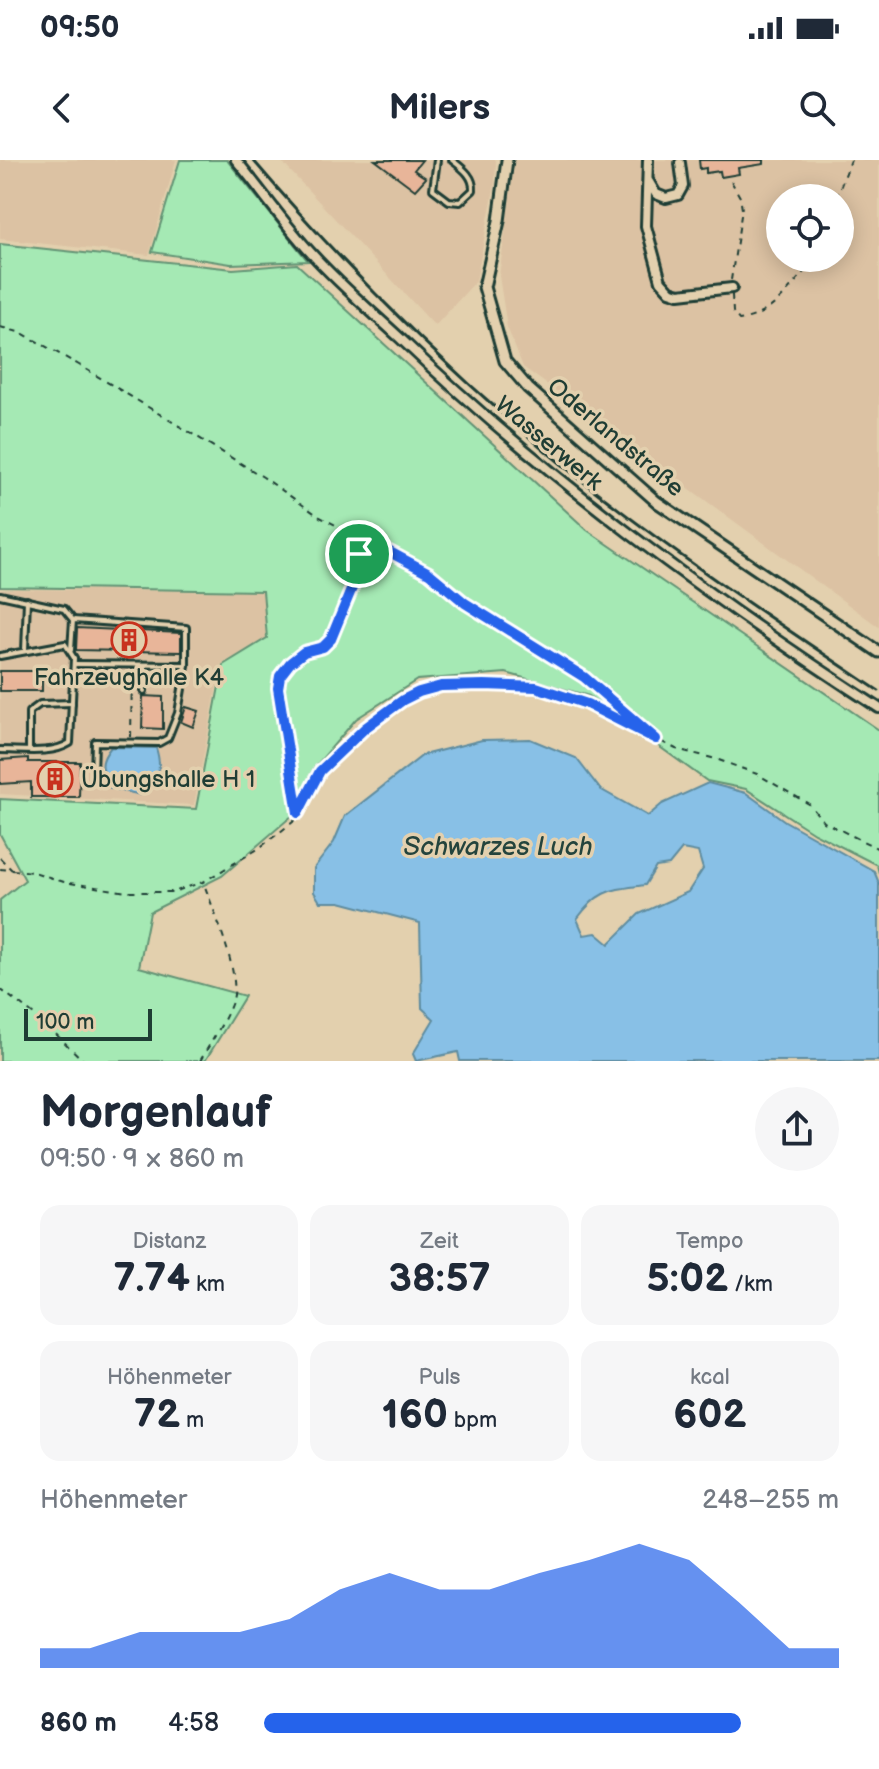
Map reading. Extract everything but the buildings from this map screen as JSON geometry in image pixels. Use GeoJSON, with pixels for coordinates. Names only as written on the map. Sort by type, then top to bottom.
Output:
{"type":"FeatureCollection","features":[{"type":"Feature","properties":{"kind":"street","name":"Wasserwerk"},"geometry":{"type":"LineString","coordinates":[[236,160],[313,255],[441,378],[556,477],[665,560],[811,664],[879,708]]}},
{"type":"Feature","properties":{"kind":"street","name":"Oderlandstraße"},"geometry":{"type":"LineString","coordinates":[[507,160],[501,208],[484,287],[505,361],[528,388],[657,502],[879,652]]}},
{"type":"Feature","properties":{"kind":"street"},"geometry":{"type":"LineString","coordinates":[[648,160],[646,226],[661,281],[670,291],[679,294],[732,288]]}},
{"type":"Feature","properties":{"kind":"street"},"geometry":{"type":"LineString","coordinates":[[649,182],[656,194],[666,198],[678,195],[683,186],[680,163]]}},
{"type":"Feature","properties":{"kind":"lane"},"geometry":{"type":"LineString","coordinates":[[437,160],[433,189],[449,201],[460,202],[473,190],[473,184],[465,170],[452,160]]}},
{"type":"Feature","properties":{"kind":"lane"},"geometry":{"type":"LineString","coordinates":[[0,595],[64,609],[73,620],[71,651],[74,664],[70,743],[50,750],[0,750]]}},
{"type":"Feature","properties":{"kind":"lane"},"geometry":{"type":"LineString","coordinates":[[25,651],[27,600]]}},
{"type":"Feature","properties":{"kind":"lane"},"geometry":{"type":"LineString","coordinates":[[73,620],[186,628],[186,665],[178,713],[168,738],[159,743],[95,742],[94,773]]}},
{"type":"Feature","properties":{"kind":"lane"},"geometry":{"type":"LineString","coordinates":[[0,656],[65,644],[71,651]]}},
{"type":"Feature","properties":{"kind":"lane"},"geometry":{"type":"LineString","coordinates":[[74,664],[186,665]]}},
{"type":"Feature","properties":{"kind":"lane"},"geometry":{"type":"LineString","coordinates":[[144,691],[145,665]]}},
{"type":"Feature","properties":{"kind":"lane"},"geometry":{"type":"LineString","coordinates":[[29,750],[29,712],[40,704],[72,703]]}},
{"type":"Feature","properties":{"kind":"path"},"geometry":{"type":"LineString","coordinates":[[842,184],[851,160]]}},
{"type":"Feature","properties":{"kind":"path"},"geometry":{"type":"LineString","coordinates":[[731,181],[740,197],[742,209],[731,279],[733,312],[739,320],[770,310],[804,272]]}},
{"type":"Feature","properties":{"kind":"path"},"geometry":{"type":"LineString","coordinates":[[0,327],[22,333],[79,365],[263,477],[320,517],[429,573],[465,603],[584,677],[656,739]]}},
{"type":"Feature","properties":{"kind":"path"},"geometry":{"type":"LineString","coordinates":[[298,813],[278,688],[280,676],[304,652],[323,647],[331,639],[356,578],[359,554],[356,534]]}},
{"type":"Feature","properties":{"kind":"path"},"geometry":{"type":"LineString","coordinates":[[131,742],[133,664]]}},
{"type":"Feature","properties":{"kind":"path"},"geometry":{"type":"LineString","coordinates":[[0,869],[34,872],[64,882],[127,892],[173,892],[203,882],[258,849],[293,822],[320,771],[365,728],[403,700],[441,686],[484,685],[536,687],[587,704],[676,749],[757,774],[809,804],[824,822],[879,849]]}},
{"type":"Feature","properties":{"kind":"path"},"geometry":{"type":"LineString","coordinates":[[0,858],[13,870]]}},
{"type":"Feature","properties":{"kind":"path"},"geometry":{"type":"LineString","coordinates":[[200,1061],[234,997],[223,936],[203,882]]}},
{"type":"Feature","properties":{"kind":"path"},"geometry":{"type":"LineString","coordinates":[[0,989],[42,1021],[84,1061]]}},
{"type":"Feature","properties":{"kind":"shaded area"},"geometry":{"type":"Polygon","coordinates":[[[0,160],[176,160],[149,255],[0,239],[0,160]]]}},
{"type":"Feature","properties":{"kind":"shaded area"},"geometry":{"type":"Polygon","coordinates":[[[280,160],[496,160],[495,184],[476,281],[435,326],[280,160]]]}},
{"type":"Feature","properties":{"kind":"shaded area"},"geometry":{"type":"Polygon","coordinates":[[[515,160],[879,160],[879,627],[523,367],[507,327],[499,276],[515,160]]]}},
{"type":"Feature","properties":{"kind":"shaded area"},"geometry":{"type":"Polygon","coordinates":[[[0,589],[263,592],[266,638],[221,665],[194,805],[0,794],[0,589]]]}},
{"type":"Feature","properties":{"kind":"green space"},"geometry":{"type":"Polygon","coordinates":[[[180,160],[227,160],[308,261],[231,264],[152,252],[180,160]]]}},
{"type":"Feature","properties":{"kind":"green space"},"geometry":{"type":"Polygon","coordinates":[[[0,244],[233,269],[297,264],[587,530],[879,730],[879,873],[877,865],[814,833],[746,789],[707,781],[589,696],[506,673],[417,680],[356,719],[314,768],[293,815],[222,876],[150,912],[139,967],[245,996],[205,1061],[0,1061],[0,900],[25,880],[0,834],[0,799],[196,809],[223,665],[267,638],[263,591],[0,587],[0,244]]]}},
{"type":"Feature","properties":{"kind":"water","name":"Schwarzes Luch"},"geometry":{"type":"Polygon","coordinates":[[[530,739],[576,758],[600,789],[648,816],[662,804],[708,783],[746,793],[785,821],[874,871],[879,883],[879,1061],[460,1061],[458,1052],[416,1061],[413,1054],[434,1019],[422,1008],[420,923],[340,902],[320,902],[314,892],[314,868],[334,842],[345,816],[423,755],[482,740],[530,739]],[[682,849],[669,865],[656,867],[645,885],[599,896],[577,919],[584,935],[596,933],[609,944],[639,914],[688,892],[703,869],[698,852],[682,849]]]}},
{"type":"Feature","properties":{"kind":"water"},"geometry":{"type":"Polygon","coordinates":[[[111,747],[156,748],[158,774],[141,795],[110,788],[103,763],[111,747]]]}},
{"type":"Feature","properties":{"kind":"railway"},"geometry":{"type":"LineString","coordinates":[[253,160],[400,318],[478,392],[559,462],[676,552],[879,691]]}},
{"type":"Feature","properties":{"kind":"place","name":"Fahrzeughalle K4"},"geometry":{"type":"Point","coordinates":[129,640]}},
{"type":"Feature","properties":{"kind":"place","name":"Übungshalle H 1"},"geometry":{"type":"Point","coordinates":[55,779]}},
{"type":"Feature","properties":{"kind":"route"},"geometry":{"type":"LineString","coordinates":[[356,534],[429,573],[465,603],[584,677],[656,739],[587,704],[536,687],[441,686],[403,700],[365,728],[320,771],[298,813],[278,688],[280,676],[304,652],[323,647],[331,639],[356,578],[359,554],[356,534]]}}]}
